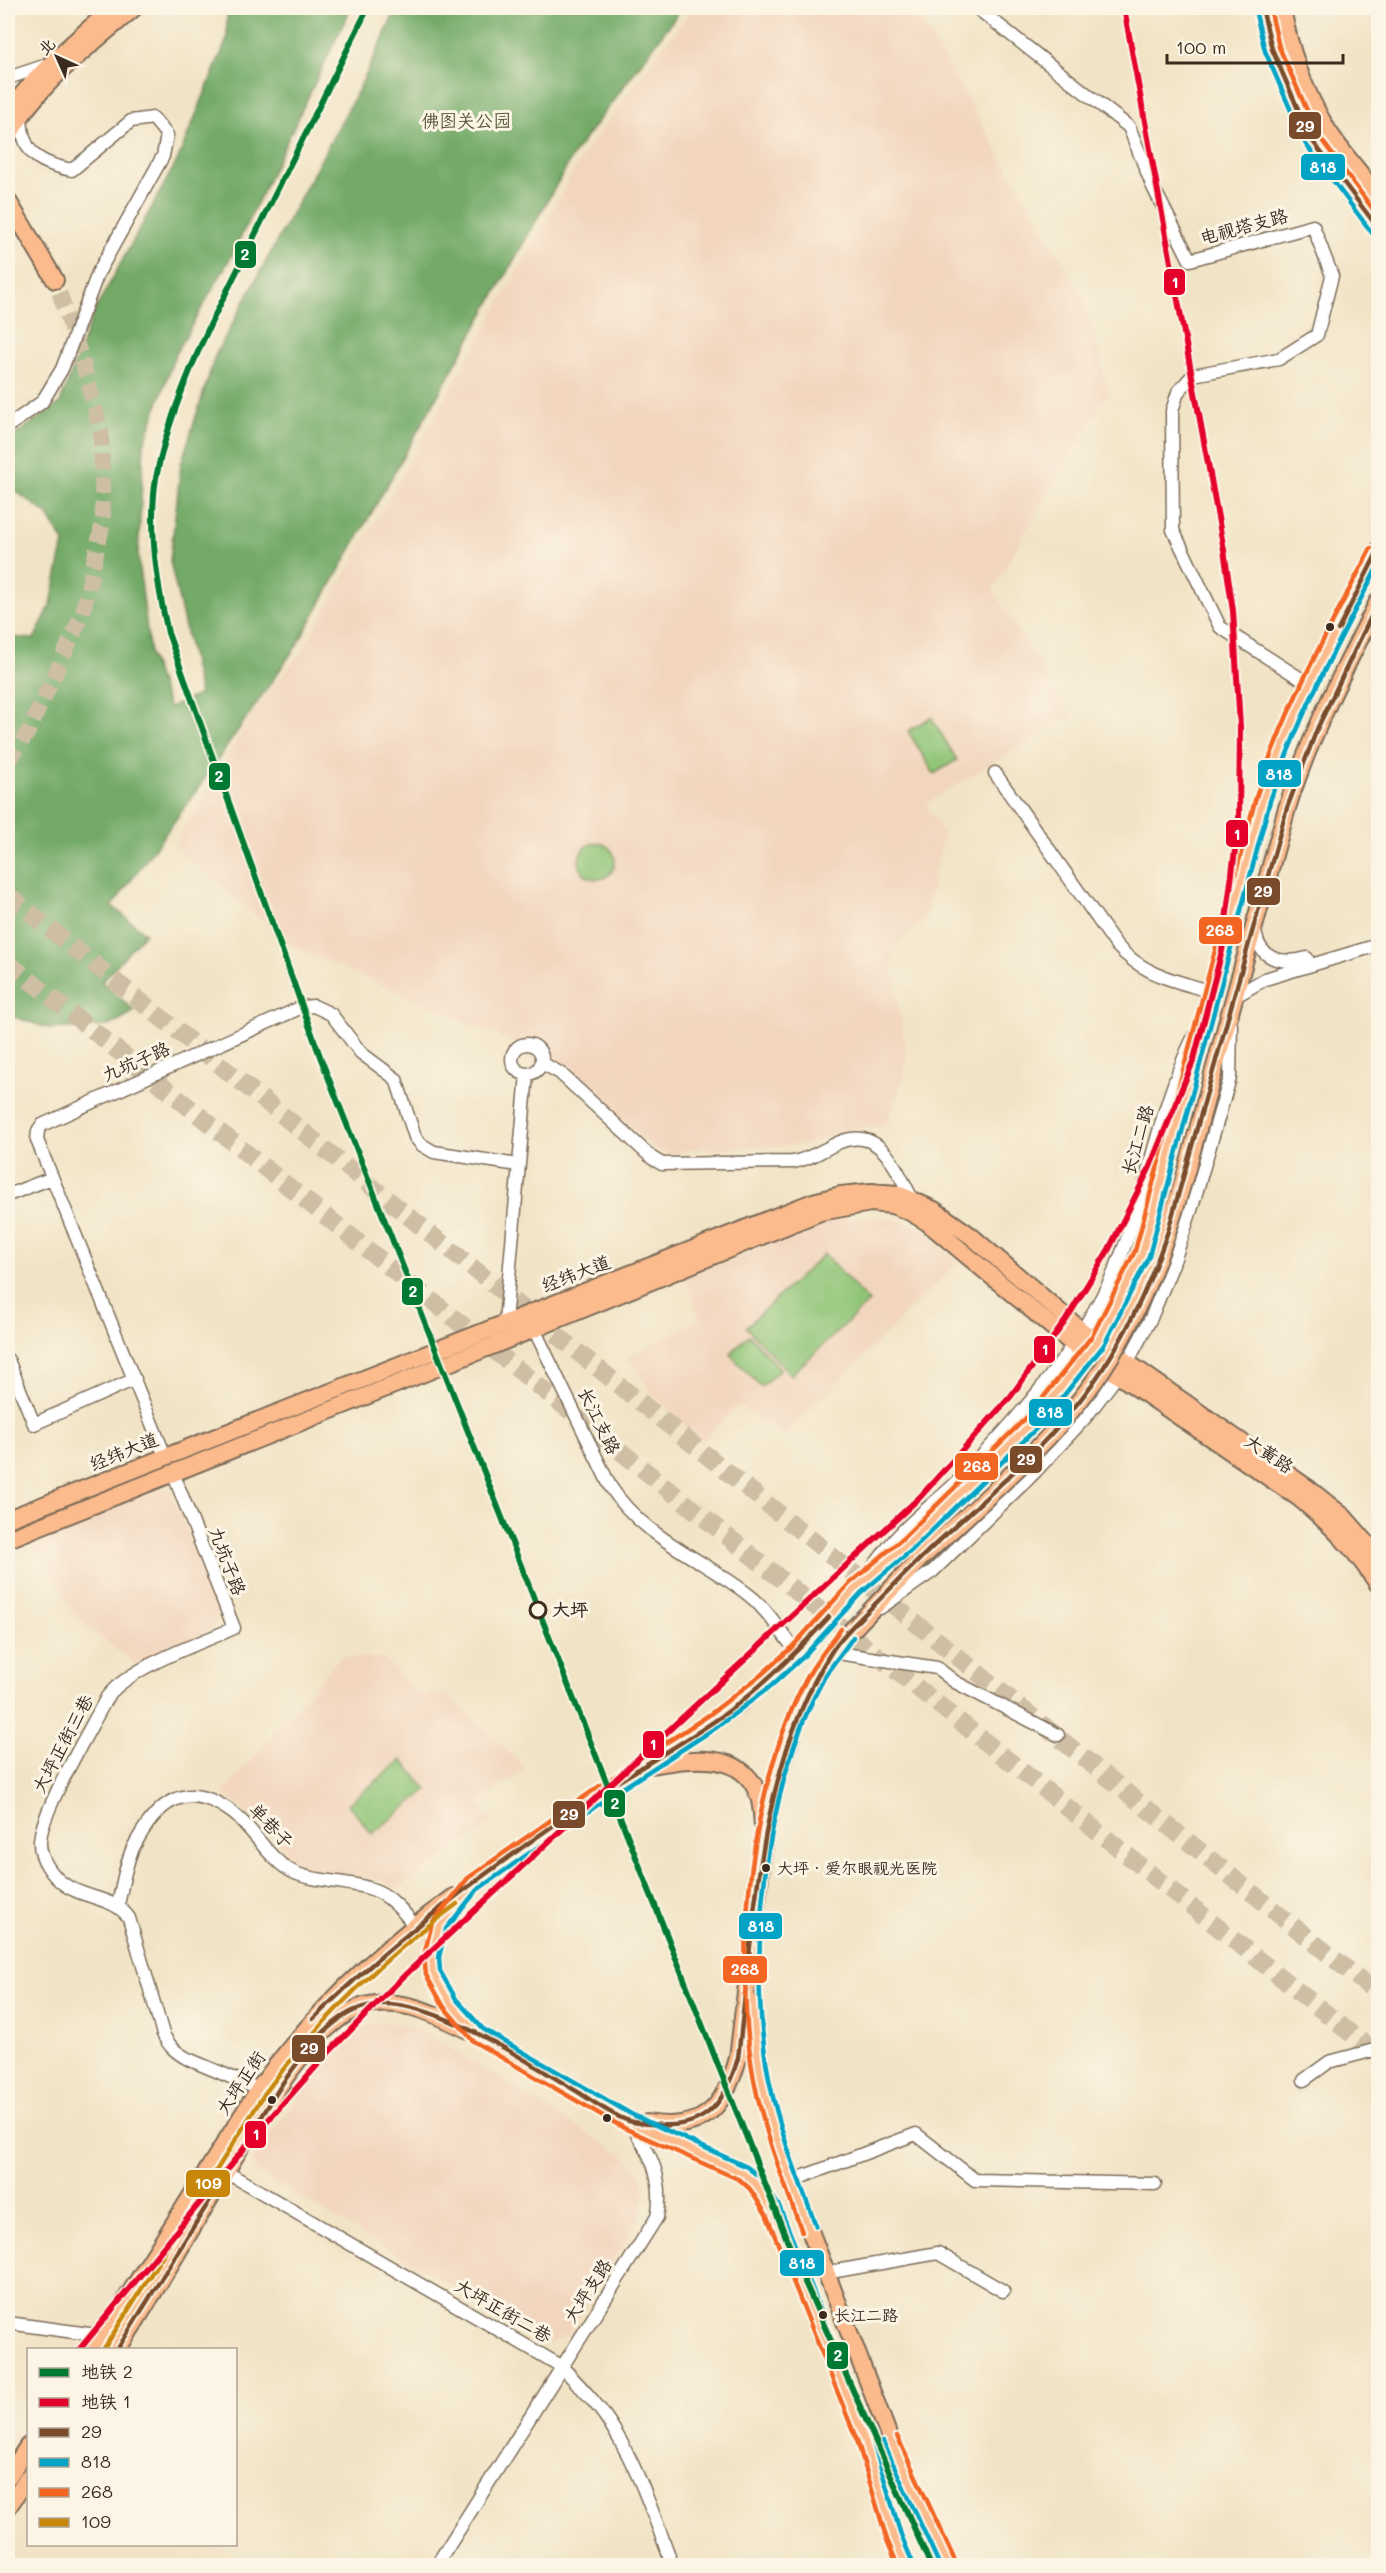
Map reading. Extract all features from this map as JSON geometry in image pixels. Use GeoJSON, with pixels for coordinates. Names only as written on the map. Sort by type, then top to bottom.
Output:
{"type":"FeatureCollection","features":[{"type":"Feature","properties":{"kind":"main road"},"geometry":{"type":"LineString","coordinates":[[8,137],[20,95],[49,65],[113,8]]}},
{"type":"Feature","properties":{"kind":"main road"},"geometry":{"type":"LineString","coordinates":[[14,114],[134,8]]}},
{"type":"Feature","properties":{"kind":"main road"},"geometry":{"type":"LineString","coordinates":[[1262,8],[1272,49],[1311,139],[1378,228]]}},
{"type":"Feature","properties":{"kind":"main road"},"geometry":{"type":"LineString","coordinates":[[1282,8],[1286,34],[1309,93],[1325,126],[1378,197]]}},
{"type":"Feature","properties":{"kind":"main road"},"geometry":{"type":"LineString","coordinates":[[8,201],[54,280]]}},
{"type":"Feature","properties":{"kind":"main road","name":"长江二路"},"geometry":{"type":"LineString","coordinates":[[906,2565],[894,2538],[865,2441],[765,2196],[756,2184],[731,2167],[628,2121],[478,2035],[440,1988],[433,1973],[431,1956],[439,1926],[472,1884],[740,1703],[797,1652],[856,1587],[907,1545],[1037,1418],[1098,1340],[1142,1254],[1263,799],[1291,722],[1378,551]]}},
{"type":"Feature","properties":{"kind":"main road","name":"长江二路"},"geometry":{"type":"LineString","coordinates":[[628,2121],[668,2127],[693,2123],[706,2116],[717,2106],[733,2079],[738,2058],[765,1836],[776,1784],[804,1699],[831,1652],[920,1558],[1029,1457],[1093,1383],[1117,1345],[1156,1266],[1165,1240],[1300,767],[1320,720],[1378,602]]}},
{"type":"Feature","properties":{"kind":"main road","name":"经纬大道"},"geometry":{"type":"LineString","coordinates":[[8,1519],[813,1202],[841,1195],[871,1192],[898,1194],[952,1221],[1078,1338]]}},
{"type":"Feature","properties":{"kind":"main road","name":"经纬大道"},"geometry":{"type":"LineString","coordinates":[[8,1539],[820,1212],[871,1203],[892,1205],[927,1222],[1078,1338],[1123,1369]]}},
{"type":"Feature","properties":{"kind":"main road","name":"大黄路"},"geometry":{"type":"LineString","coordinates":[[1123,1369],[1318,1496],[1344,1516],[1378,1556]]}},
{"type":"Feature","properties":{"kind":"main road","name":"大黄路"},"geometry":{"type":"LineString","coordinates":[[1123,1369],[1299,1498],[1332,1525],[1376,1575]]}},
{"type":"Feature","properties":{"kind":"main road","name":"长江二路"},"geometry":{"type":"LineString","coordinates":[[644,1766],[693,1759],[732,1764],[748,1777],[759,1794],[765,1836]]}},
{"type":"Feature","properties":{"kind":"main road","name":"大坪正街"},"geometry":{"type":"LineString","coordinates":[[99,2343],[259,2089],[288,2048],[313,2019],[363,1969],[414,1926],[472,1884]]}},
{"type":"Feature","properties":{"kind":"main road","name":"长江二路"},"geometry":{"type":"LineString","coordinates":[[751,1955],[758,2062],[772,2120],[791,2181],[887,2431],[949,2565]]}},
{"type":"Feature","properties":{"kind":"main road","name":"大坪正街"},"geometry":{"type":"LineString","coordinates":[[118,2348],[290,2072],[310,2047],[343,2016],[373,2004],[405,2005],[434,2014],[478,2035]]}},
{"type":"Feature","properties":{"kind":"main road"},"geometry":{"type":"LineString","coordinates":[[8,2477],[27,2448]]}},
{"type":"Feature","properties":{"kind":"main road"},"geometry":{"type":"LineString","coordinates":[[8,2507],[27,2478]]}},
{"type":"Feature","properties":{"kind":"street","name":"电视塔支路"},"geometry":{"type":"LineString","coordinates":[[977,8],[1129,127],[1153,187],[1190,260],[1313,226],[1332,276],[1317,335],[1279,359],[1193,375],[1178,392],[1172,411],[1173,530],[1220,627],[1309,684]]}},
{"type":"Feature","properties":{"kind":"street"},"geometry":{"type":"LineString","coordinates":[[8,78],[49,65]]}},
{"type":"Feature","properties":{"kind":"street"},"geometry":{"type":"LineString","coordinates":[[8,426],[42,402],[62,369],[98,273],[163,156],[167,135],[153,118],[131,121],[72,170],[51,166],[30,152],[14,114]]}},
{"type":"Feature","properties":{"kind":"street"},"geometry":{"type":"LineString","coordinates":[[995,773],[1117,946],[1132,962],[1150,973],[1210,1000]]}},
{"type":"Feature","properties":{"kind":"street"},"geometry":{"type":"LineString","coordinates":[[1255,924],[1255,934],[1262,948],[1272,958],[1286,963],[1350,945],[1378,944]]}},
{"type":"Feature","properties":{"kind":"street"},"geometry":{"type":"LineString","coordinates":[[1232,1004],[1265,979],[1378,944]]}},
{"type":"Feature","properties":{"kind":"street","name":"长江二路"},"geometry":{"type":"LineString","coordinates":[[856,1587],[899,1535],[958,1481],[1011,1423],[1078,1338],[1126,1244],[1141,1201],[1180,1064],[1210,1000]]}},
{"type":"Feature","properties":{"kind":"street","name":"长江二路"},"geometry":{"type":"LineString","coordinates":[[852,1628],[933,1571],[1035,1472],[1085,1418],[1123,1369],[1150,1318],[1173,1264],[1230,1078],[1232,1004]]}},
{"type":"Feature","properties":{"kind":"street","name":"九坑子路"},"geometry":{"type":"LineString","coordinates":[[165,1456],[37,1140],[38,1131],[42,1125],[302,1007],[314,1006],[331,1014],[362,1053],[396,1079],[411,1128],[415,1137],[423,1145],[434,1152],[518,1165]]}},
{"type":"Feature","properties":{"kind":"street"},"geometry":{"type":"LineString","coordinates":[[535,1045],[541,1053],[542,1063],[535,1071],[526,1074],[518,1070],[513,1063],[513,1054],[520,1046],[535,1045]]}},
{"type":"Feature","properties":{"kind":"street"},"geometry":{"type":"LineString","coordinates":[[542,1063],[560,1073],[652,1158],[662,1164],[793,1162],[806,1160],[838,1143],[859,1138],[868,1139],[887,1154],[927,1222]]}},
{"type":"Feature","properties":{"kind":"street"},"geometry":{"type":"LineString","coordinates":[[505,1322],[526,1074]]}},
{"type":"Feature","properties":{"kind":"street"},"geometry":{"type":"LineString","coordinates":[[8,1195],[52,1178]]}},
{"type":"Feature","properties":{"kind":"street"},"geometry":{"type":"LineString","coordinates":[[1107,1285],[1105,1299],[1108,1311],[1116,1320],[1130,1325],[1150,1318]]}},
{"type":"Feature","properties":{"kind":"street","name":"长江支路"},"geometry":{"type":"LineString","coordinates":[[534,1329],[610,1486],[622,1505],[640,1524],[751,1597],[797,1652]]}},
{"type":"Feature","properties":{"kind":"street"},"geometry":{"type":"LineString","coordinates":[[8,1360],[34,1424],[135,1379]]}},
{"type":"Feature","properties":{"kind":"street","name":"九坑子路"},"geometry":{"type":"LineString","coordinates":[[173,1473],[234,1628]]}},
{"type":"Feature","properties":{"kind":"street","name":"大坪正街三巷"},"geometry":{"type":"LineString","coordinates":[[117,1905],[76,1892],[60,1881],[50,1870],[43,1859],[39,1844],[46,1815],[107,1697],[115,1687],[136,1673],[234,1628]]}},
{"type":"Feature","properties":{"kind":"street"},"geometry":{"type":"LineString","coordinates":[[831,1652],[937,1668],[955,1682],[1058,1735]]}},
{"type":"Feature","properties":{"kind":"street","name":"单巷子"},"geometry":{"type":"LineString","coordinates":[[117,1905],[134,1848],[160,1809],[182,1796],[203,1798],[232,1813],[292,1872],[305,1877],[367,1886],[379,1891],[397,1903],[414,1926]]}},
{"type":"Feature","properties":{"kind":"street"},"geometry":{"type":"LineString","coordinates":[[117,1905],[129,1918],[163,2034],[169,2045],[188,2059],[259,2089]]}},
{"type":"Feature","properties":{"kind":"street"},"geometry":{"type":"LineString","coordinates":[[1304,2080],[1329,2062],[1378,2049]]}},
{"type":"Feature","properties":{"kind":"street","name":"大坪支路"},"geometry":{"type":"LineString","coordinates":[[436,2565],[657,2217],[660,2201],[656,2170],[645,2145],[628,2121]]}},
{"type":"Feature","properties":{"kind":"street"},"geometry":{"type":"LineString","coordinates":[[791,2181],[916,2134],[975,2180],[1155,2184]]}},
{"type":"Feature","properties":{"kind":"street","name":"大坪正街二巷"},"geometry":{"type":"LineString","coordinates":[[226,2172],[561,2366],[588,2394],[614,2429],[636,2469],[673,2565]]}},
{"type":"Feature","properties":{"kind":"street"},"geometry":{"type":"LineString","coordinates":[[825,2273],[938,2253],[1003,2291]]}},
{"type":"Feature","properties":{"kind":"street"},"geometry":{"type":"LineString","coordinates":[[8,2323],[99,2343]]}},
{"type":"Feature","properties":{"kind":"shaded area"},"geometry":{"type":"Polygon","coordinates":[[[692,8],[914,8],[1083,296],[1109,392],[992,589],[1072,715],[925,804],[943,834],[925,920],[895,947],[892,966],[906,1060],[904,1075],[886,1125],[849,1130],[805,1144],[687,1149],[671,1155],[653,1148],[566,1066],[291,945],[174,846],[256,708],[303,649],[584,154],[692,8]]]}},
{"type":"Feature","properties":{"kind":"shaded area"},"geometry":{"type":"Polygon","coordinates":[[[881,1217],[914,1225],[927,1233],[959,1261],[785,1435],[738,1405],[702,1442],[653,1395],[628,1357],[700,1319],[685,1277],[836,1219],[881,1217]]]}},
{"type":"Feature","properties":{"kind":"shaded area"},"geometry":{"type":"Polygon","coordinates":[[[160,1487],[170,1491],[220,1609],[212,1631],[136,1665],[75,1616],[48,1566],[27,1541],[160,1487]]]}},
{"type":"Feature","properties":{"kind":"shaded area"},"geometry":{"type":"Polygon","coordinates":[[[340,1657],[383,1658],[420,1695],[446,1693],[526,1768],[479,1803],[493,1822],[396,1889],[382,1881],[309,1868],[297,1863],[239,1806],[222,1794],[340,1657]]]}},
{"type":"Feature","properties":{"kind":"shaded area"},"geometry":{"type":"Polygon","coordinates":[[[383,2022],[408,2026],[429,2035],[626,2157],[641,2173],[645,2194],[641,2215],[568,2334],[550,2343],[256,2172],[253,2159],[263,2141],[281,2121],[303,2089],[311,2071],[323,2056],[347,2034],[358,2028],[383,2022]]]}},
{"type":"Feature","properties":{"kind":"green space","name":"佛图关公园"},"geometry":{"type":"Polygon","coordinates":[[[227,8],[351,8],[232,255],[175,355],[144,444],[138,556],[150,655],[169,708],[200,694],[170,561],[181,464],[215,356],[361,85],[397,8],[682,8],[575,152],[297,645],[187,804],[112,906],[145,933],[102,982],[135,1011],[109,1026],[51,1029],[8,1015],[8,637],[34,639],[51,604],[64,542],[47,514],[11,488],[8,489],[8,440],[60,403],[94,312],[177,161],[227,39],[227,8]]]}},
{"type":"Feature","properties":{"kind":"green space"},"geometry":{"type":"Polygon","coordinates":[[[931,717],[957,760],[934,774],[908,731],[931,717]]]}},
{"type":"Feature","properties":{"kind":"green space"},"geometry":{"type":"Polygon","coordinates":[[[597,843],[610,848],[615,861],[610,874],[597,879],[584,874],[579,861],[584,848],[597,843]]]}},
{"type":"Feature","properties":{"kind":"green space"},"geometry":{"type":"Polygon","coordinates":[[[824,1254],[869,1302],[791,1375],[746,1327],[824,1254]]]}},
{"type":"Feature","properties":{"kind":"green space"},"geometry":{"type":"Polygon","coordinates":[[[749,1335],[780,1369],[761,1387],[730,1354],[749,1335]]]}},
{"type":"Feature","properties":{"kind":"green space"},"geometry":{"type":"Polygon","coordinates":[[[402,1760],[427,1790],[372,1834],[348,1804],[402,1760]]]}},
{"type":"Feature","properties":{"kind":"tunnel"},"geometry":{"type":"LineString","coordinates":[[8,762],[28,732],[82,615],[103,522],[101,432],[81,356],[55,280]]}},
{"type":"Feature","properties":{"kind":"tunnel"},"geometry":{"type":"LineString","coordinates":[[8,895],[1378,1994]]}},
{"type":"Feature","properties":{"kind":"tunnel"},"geometry":{"type":"LineString","coordinates":[[8,963],[1378,2055]]}},
{"type":"Feature","properties":{"kind":"metro line","name":"2"},"geometry":{"type":"LineString","coordinates":[[368,8],[211,323],[172,419],[156,478],[153,517],[157,576],[168,633],[321,1059],[795,2260],[931,2566]]}},
{"type":"Feature","properties":{"kind":"metro line","name":"1"},"geometry":{"type":"LineString","coordinates":[[81,2348],[256,2134],[328,2053],[404,1976],[920,1497],[1011,1396],[1066,1320],[1109,1249],[1149,1169],[1194,1059],[1222,951],[1239,819],[1240,727],[1233,611],[1224,550],[1124,8]]}},
{"type":"Feature","properties":{"kind":"transit line","name":"29"},"geometry":{"type":"LineString","coordinates":[[1262,8],[1272,49],[1311,139],[1378,228]]}},
{"type":"Feature","properties":{"kind":"transit line","name":"268"},"geometry":{"type":"LineString","coordinates":[[1270,8],[1279,47],[1318,135],[1378,216]]}},
{"type":"Feature","properties":{"kind":"transit line","name":"818"},"geometry":{"type":"LineString","coordinates":[[1255,10],[1265,51],[1305,143],[1372,233]]}},
{"type":"Feature","properties":{"kind":"transit line","name":"268"},"geometry":{"type":"LineString","coordinates":[[898,2566],[887,2540],[858,2443],[766,2214],[750,2189],[740,2180],[624,2128],[473,2041],[444,2007],[426,1975],[424,1955],[432,1923],[468,1878],[601,1785],[709,1715],[761,1675],[792,1647],[850,1583],[902,1539],[1031,1413],[1092,1336],[1135,1251],[1256,797],[1267,764],[1308,670],[1371,548]]}},
{"type":"Feature","properties":{"kind":"transit line","name":"29"},"geometry":{"type":"LineString","coordinates":[[1338,630],[1378,551]]}},
{"type":"Feature","properties":{"kind":"transit line","name":"818"},"geometry":{"type":"LineString","coordinates":[[913,2563],[901,2535],[872,2438],[780,2208],[762,2179],[747,2167],[631,2114],[483,2029],[456,1999],[440,1971],[439,1957],[446,1929],[477,1890],[609,1797],[717,1727],[771,1686],[803,1657],[861,1593],[912,1550],[1042,1423],[1104,1345],[1149,1256],[1270,801],[1319,681],[1378,566]]}},
{"type":"Feature","properties":{"kind":"transit line","name":"29"},"geometry":{"type":"LineString","coordinates":[[118,2348],[282,2084],[318,2038],[329,2027],[354,2011],[367,2006],[390,2004],[417,2009],[446,2019],[476,2032],[609,2112],[633,2122],[661,2125],[692,2122],[713,2108],[721,2098],[738,2058],[755,1902],[773,1798],[788,1747],[806,1699],[834,1647],[845,1634],[924,1555],[1021,1465],[1059,1425],[1093,1383],[1126,1329],[1145,1290],[1168,1231],[1287,808],[1317,729],[1378,602]]}},
{"type":"Feature","properties":{"kind":"transit line","name":"29"},"geometry":{"type":"LineString","coordinates":[[313,2019],[380,1957],[487,1873],[599,1794],[737,1705],[778,1669],[829,1617]]}},
{"type":"Feature","properties":{"kind":"transit line","name":"268"},"geometry":{"type":"LineString","coordinates":[[802,2232],[769,2138],[754,2080],[745,1981],[746,1926],[761,1814],[774,1761],[791,1712],[812,1669],[841,1629]]}},
{"type":"Feature","properties":{"kind":"transit line","name":"818"},"geometry":{"type":"LineString","coordinates":[[816,2226],[784,2135],[769,2079],[762,2031],[759,1980],[760,1927],[765,1874],[774,1820],[787,1769],[803,1721],[824,1678],[853,1637]]}},
{"type":"Feature","properties":{"kind":"transit line","name":"109"},"geometry":{"type":"LineString","coordinates":[[104,2348],[265,2093],[286,2066],[330,2015],[378,1968],[457,1904]]}},
{"type":"Feature","properties":{"kind":"transit line","name":"268"},"geometry":{"type":"LineString","coordinates":[[897,2436],[956,2563]]}},
{"type":"Feature","properties":{"kind":"transit line","name":"818"},"geometry":{"type":"LineString","coordinates":[[883,2442],[940,2566]]}},
{"type":"Feature","properties":{"kind":"place","name":"大坪"},"geometry":{"type":"Point","coordinates":[538,1610]}},
{"type":"Feature","properties":{"kind":"place","name":"大坪‧爱尔眼视光医院"},"geometry":{"type":"Point","coordinates":[766,1868]}},
{"type":"Feature","properties":{"kind":"place","name":"长江二路"},"geometry":{"type":"Point","coordinates":[823,2315]}}]}
